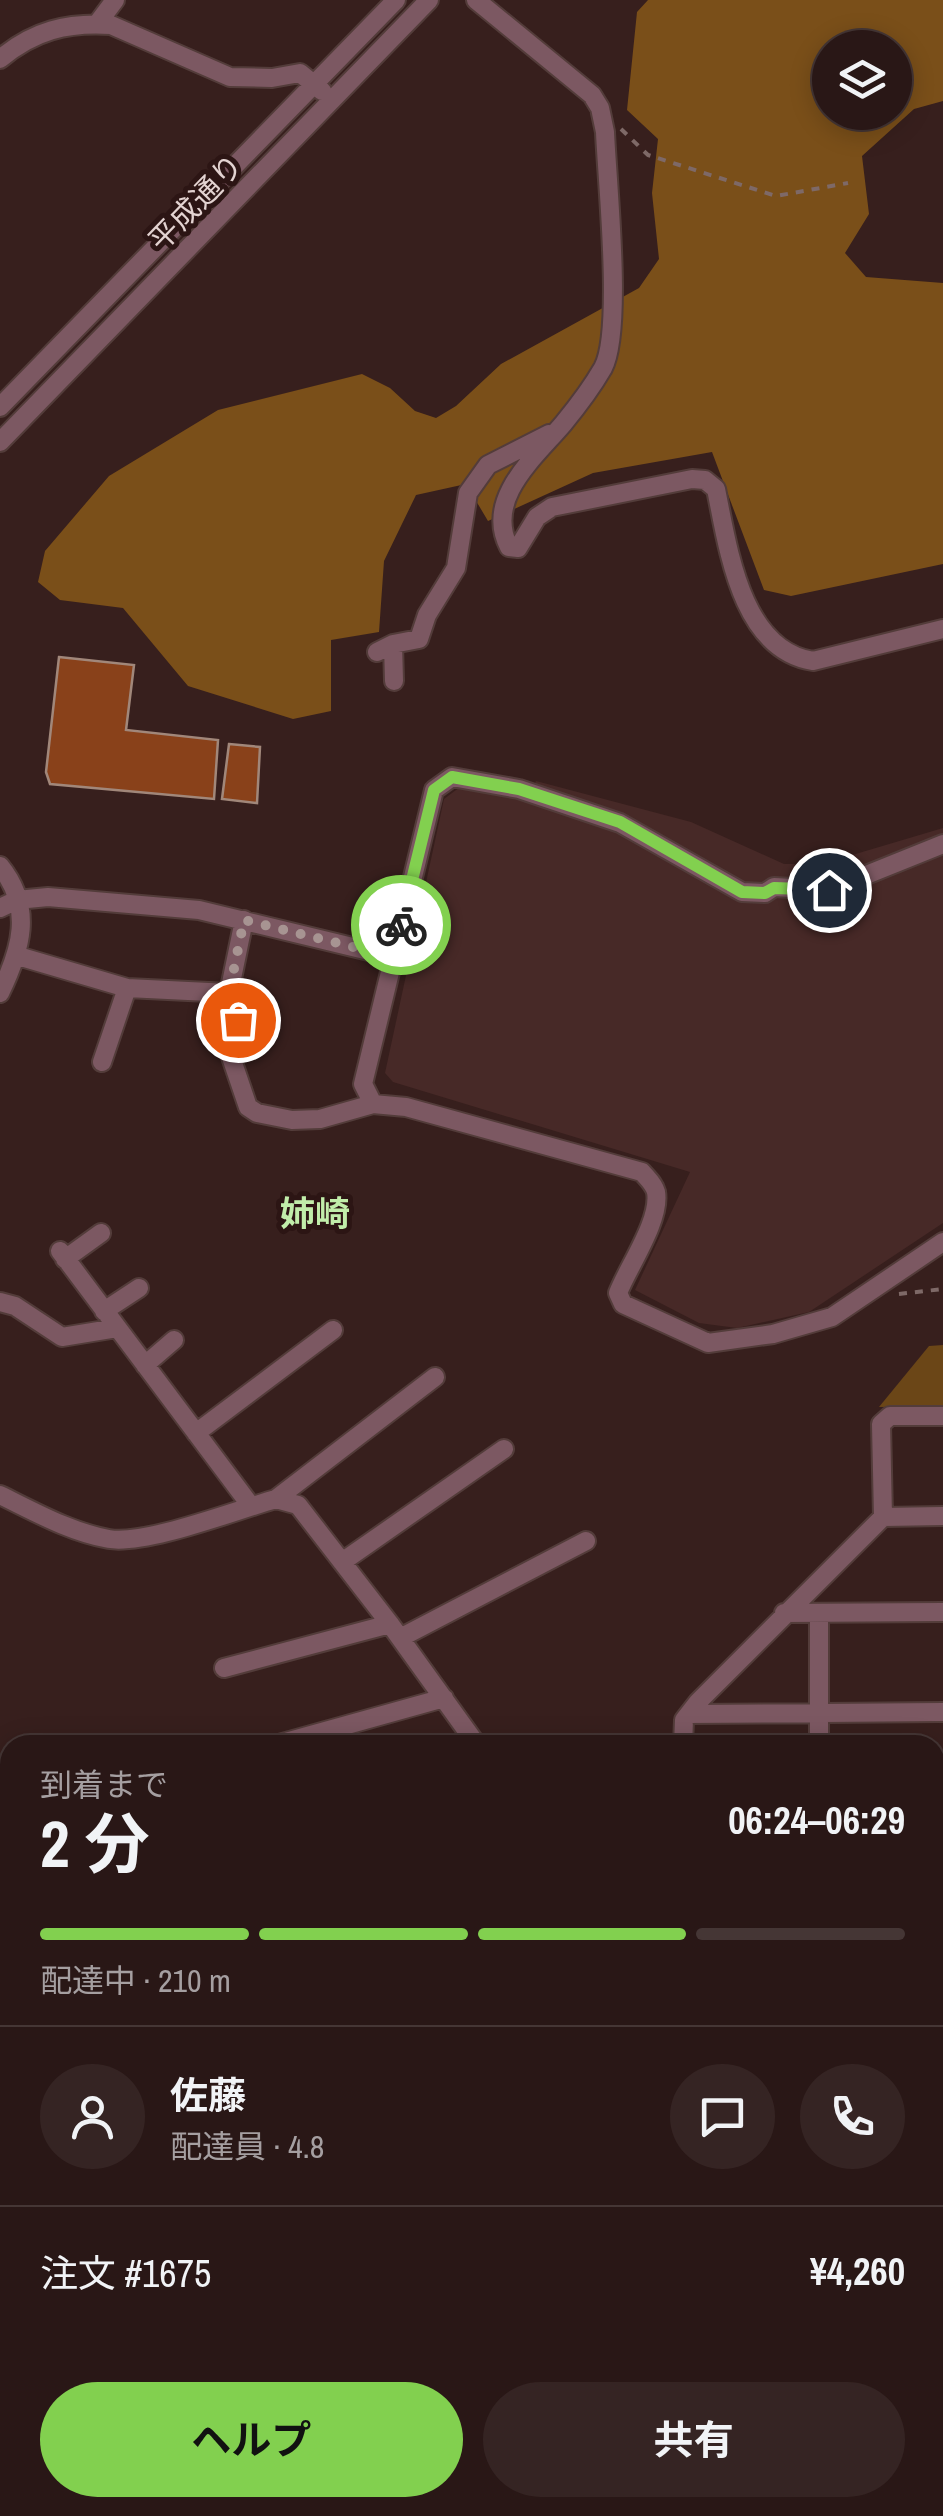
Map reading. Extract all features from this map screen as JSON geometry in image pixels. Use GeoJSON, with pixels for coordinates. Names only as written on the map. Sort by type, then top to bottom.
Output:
{"type":"FeatureCollection","features":[{"type":"Feature","properties":{"kind":"street"},"geometry":{"type":"LineString","coordinates":[[97,24],[115,0]]}},
{"type":"Feature","properties":{"kind":"street","name":"平成通り"},"geometry":{"type":"LineString","coordinates":[[0,407],[396,0]]}},
{"type":"Feature","properties":{"kind":"street","name":"平成通り"},"geometry":{"type":"LineString","coordinates":[[0,442],[430,0]]}},
{"type":"Feature","properties":{"kind":"street"},"geometry":{"type":"LineString","coordinates":[[476,0],[592,95],[600,108],[605,132],[612,293],[605,365],[558,430],[521,471],[501,521],[509,547],[518,548],[537,516],[552,507],[692,478],[705,480],[716,489],[740,592],[772,642],[793,658],[813,661],[943,630]]}},
{"type":"Feature","properties":{"kind":"street"},"geometry":{"type":"LineString","coordinates":[[0,60],[33,35],[111,25],[230,77],[272,78],[300,73],[334,102]]}},
{"type":"Feature","properties":{"kind":"street"},"geometry":{"type":"LineString","coordinates":[[394,680],[385,648],[419,639],[427,615],[456,568],[468,494],[488,466],[558,430]]}},
{"type":"Feature","properties":{"kind":"street"},"geometry":{"type":"LineString","coordinates":[[373,1104],[363,1084],[434,790],[452,777],[529,792],[620,822],[742,892],[765,893],[774,888],[829,890],[943,844]]}},
{"type":"Feature","properties":{"kind":"street"},"geometry":{"type":"LineString","coordinates":[[0,866],[10,878],[8,904],[21,927],[18,956],[0,993]]}},
{"type":"Feature","properties":{"kind":"street"},"geometry":{"type":"LineString","coordinates":[[8,904],[48,897],[82,898],[199,910],[394,957]]}},
{"type":"Feature","properties":{"kind":"street"},"geometry":{"type":"LineString","coordinates":[[244,920],[229,993],[237,1007],[238,1020],[231,1057],[248,1107],[257,1114],[292,1120],[320,1119],[373,1104],[406,1107],[642,1172],[656,1188],[656,1202],[618,1292],[623,1304],[708,1343],[774,1334],[832,1317],[943,1242]]}},
{"type":"Feature","properties":{"kind":"street"},"geometry":{"type":"LineString","coordinates":[[18,956],[127,988],[229,993]]}},
{"type":"Feature","properties":{"kind":"street"},"geometry":{"type":"LineString","coordinates":[[102,1062],[127,988]]}},
{"type":"Feature","properties":{"kind":"street"},"geometry":{"type":"LineString","coordinates":[[100,1233],[62,1255],[251,1506]]}},
{"type":"Feature","properties":{"kind":"street"},"geometry":{"type":"LineString","coordinates":[[104,1310],[139,1288]]}},
{"type":"Feature","properties":{"kind":"street"},"geometry":{"type":"LineString","coordinates":[[0,1302],[15,1306],[62,1337],[117,1328]]}},
{"type":"Feature","properties":{"kind":"street"},"geometry":{"type":"LineString","coordinates":[[196,1432],[334,1330]]}},
{"type":"Feature","properties":{"kind":"street"},"geometry":{"type":"LineString","coordinates":[[145,1365],[174,1340]]}},
{"type":"Feature","properties":{"kind":"street"},"geometry":{"type":"LineString","coordinates":[[0,1495],[76,1531],[114,1540],[144,1537],[276,1498],[435,1378]]}},
{"type":"Feature","properties":{"kind":"street"},"geometry":{"type":"LineString","coordinates":[[883,1518],[882,1424],[890,1416],[943,1416]]}},
{"type":"Feature","properties":{"kind":"street"},"geometry":{"type":"LineString","coordinates":[[342,1562],[504,1449]]}},
{"type":"Feature","properties":{"kind":"street"},"geometry":{"type":"LineString","coordinates":[[276,1498],[298,1505],[470,1735]]}},
{"type":"Feature","properties":{"kind":"street"},"geometry":{"type":"LineString","coordinates":[[683,1735],[688,1714],[784,1613],[883,1518],[943,1516]]}},
{"type":"Feature","properties":{"kind":"street"},"geometry":{"type":"LineString","coordinates":[[224,1668],[395,1631],[586,1541]]}},
{"type":"Feature","properties":{"kind":"street"},"geometry":{"type":"LineString","coordinates":[[784,1613],[943,1612]]}},
{"type":"Feature","properties":{"kind":"street"},"geometry":{"type":"LineString","coordinates":[[819,1613],[819,1735]]}},
{"type":"Feature","properties":{"kind":"street"},"geometry":{"type":"LineString","coordinates":[[311,1735],[444,1698]]}},
{"type":"Feature","properties":{"kind":"street"},"geometry":{"type":"LineString","coordinates":[[688,1714],[943,1712]]}},
{"type":"Feature","properties":{"kind":"path"},"geometry":{"type":"LineString","coordinates":[[648,155],[776,196],[848,183]]}},
{"type":"Feature","properties":{"kind":"path"},"geometry":{"type":"LineString","coordinates":[[884,1295],[943,1288]]}},
{"type":"Feature","properties":{"kind":"shaded area"},"geometry":{"type":"Polygon","coordinates":[[[648,0],[943,0],[943,101],[912,111],[912,30],[812,30],[812,130],[891,130],[862,156],[869,214],[845,253],[866,277],[943,283],[943,564],[791,596],[764,590],[712,452],[593,473],[488,521],[466,484],[416,495],[384,561],[379,632],[331,640],[331,711],[293,719],[188,686],[123,608],[60,600],[38,582],[45,551],[109,476],[218,410],[362,374],[390,388],[415,411],[436,418],[456,406],[501,364],[639,288],[659,259],[652,193],[658,139],[627,110],[637,12],[648,0]]]}},
{"type":"Feature","properties":{"kind":"shaded area"},"geometry":{"type":"Polygon","coordinates":[[[536,781],[691,822],[784,864],[822,864],[943,828],[943,1223],[809,1312],[737,1328],[699,1323],[635,1290],[690,1172],[393,1082],[385,1073],[444,799],[460,787],[527,801],[536,781]]]}},
{"type":"Feature","properties":{"kind":"shaded area"},"geometry":{"type":"Polygon","coordinates":[[[943,1345],[943,1406],[879,1407],[929,1346],[943,1345]]]}},
{"type":"Feature","properties":{"kind":"building"},"geometry":{"type":"Polygon","coordinates":[[[59,657],[134,665],[126,730],[218,740],[214,799],[50,784],[46,772],[59,657]]]}},
{"type":"Feature","properties":{"kind":"building"},"geometry":{"type":"Polygon","coordinates":[[[229,744],[260,747],[257,803],[222,799],[229,744]]]}},
{"type":"Feature","properties":{"kind":"way so far"},"geometry":{"type":"LineString","coordinates":[[238,1020],[237,1007],[229,993],[244,920],[394,957],[401,925]]}},
{"type":"Feature","properties":{"kind":"district","name":"姉崎"},"geometry":{"type":"Point","coordinates":[315,1214]}},
{"type":"Feature","properties":{"kind":"route"},"geometry":{"type":"LineString","coordinates":[[401,925],[434,790],[452,777],[519,789],[620,822],[742,892],[765,893],[774,888],[829,890]]}}]}
